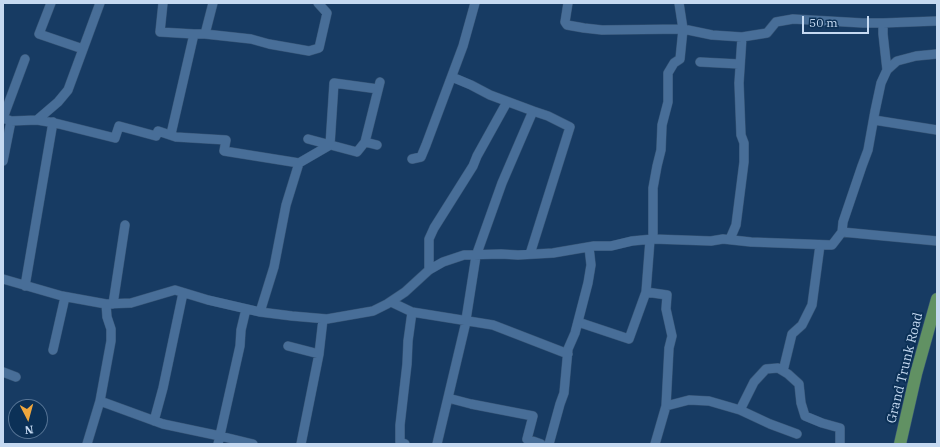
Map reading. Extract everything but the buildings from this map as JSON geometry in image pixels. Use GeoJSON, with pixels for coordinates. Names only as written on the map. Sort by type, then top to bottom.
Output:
{"type":"FeatureCollection","features":[{"type":"Feature","properties":{"kind":"main road","name":"Grand Trunk Road"},"geometry":{"type":"LineString","coordinates":[[900,444],[916,374],[937,299]]}},
{"type":"Feature","properties":{"kind":"street"},"geometry":{"type":"LineString","coordinates":[[51,3],[39,34],[83,49]]}},
{"type":"Feature","properties":{"kind":"street"},"geometry":{"type":"LineString","coordinates":[[37,120],[58,102],[68,90],[100,3]]}},
{"type":"Feature","properties":{"kind":"street"},"geometry":{"type":"LineString","coordinates":[[163,3],[160,32],[205,34],[251,39],[269,44],[310,51],[318,48],[327,13],[318,3]]}},
{"type":"Feature","properties":{"kind":"street"},"geometry":{"type":"LineString","coordinates":[[205,34],[213,3]]}},
{"type":"Feature","properties":{"kind":"street"},"geometry":{"type":"LineString","coordinates":[[412,159],[421,157],[463,46],[475,3]]}},
{"type":"Feature","properties":{"kind":"street"},"geometry":{"type":"LineString","coordinates":[[568,3],[565,22],[567,25],[602,30],[683,29],[712,35],[742,37],[767,33],[776,22],[793,19],[883,23],[937,21]]}},
{"type":"Feature","properties":{"kind":"street"},"geometry":{"type":"LineString","coordinates":[[578,322],[629,339],[646,292],[652,239],[653,188],[656,166],[661,150],[662,125],[668,102],[668,73],[674,63],[680,59],[683,29],[679,3]]}},
{"type":"Feature","properties":{"kind":"street"},"geometry":{"type":"LineString","coordinates":[[883,23],[887,70]]}},
{"type":"Feature","properties":{"kind":"street"},"geometry":{"type":"LineString","coordinates":[[171,134],[194,34]]}},
{"type":"Feature","properties":{"kind":"street"},"geometry":{"type":"LineString","coordinates":[[730,239],[736,225],[744,162],[744,143],[741,135],[739,64],[742,37]]}},
{"type":"Feature","properties":{"kind":"street"},"geometry":{"type":"LineString","coordinates":[[3,279],[65,297],[109,304],[131,303],[175,290],[208,300],[260,312],[323,319],[373,311],[405,292],[429,270],[450,259],[464,255],[476,256],[553,253],[652,239],[711,241],[730,239],[750,242],[832,245],[842,232],[868,150],[881,84],[887,70],[897,61],[916,56],[937,54]]}},
{"type":"Feature","properties":{"kind":"street"},"geometry":{"type":"LineString","coordinates":[[25,59],[3,118],[11,121],[37,120],[53,122],[116,138],[119,126],[156,136],[158,131],[176,136],[226,140],[224,151],[299,163],[330,145]]}},
{"type":"Feature","properties":{"kind":"street"},"geometry":{"type":"LineString","coordinates":[[700,62],[739,64]]}},
{"type":"Feature","properties":{"kind":"street"},"geometry":{"type":"LineString","coordinates":[[452,77],[507,102],[548,116],[570,127],[530,254]]}},
{"type":"Feature","properties":{"kind":"street"},"geometry":{"type":"LineString","coordinates":[[308,139],[330,145],[357,152],[365,142],[379,85],[334,83],[330,145]]}},
{"type":"Feature","properties":{"kind":"street"},"geometry":{"type":"LineString","coordinates":[[429,270],[430,239],[434,228],[473,166],[507,102]]}},
{"type":"Feature","properties":{"kind":"street"},"geometry":{"type":"LineString","coordinates":[[437,444],[466,321],[476,256],[502,184],[533,111]]}},
{"type":"Feature","properties":{"kind":"street"},"geometry":{"type":"LineString","coordinates":[[874,120],[937,130]]}},
{"type":"Feature","properties":{"kind":"street"},"geometry":{"type":"LineString","coordinates":[[3,161],[11,121]]}},
{"type":"Feature","properties":{"kind":"street"},"geometry":{"type":"LineString","coordinates":[[25,286],[53,122]]}},
{"type":"Feature","properties":{"kind":"street"},"geometry":{"type":"LineString","coordinates":[[365,142],[377,145]]}},
{"type":"Feature","properties":{"kind":"street"},"geometry":{"type":"LineString","coordinates":[[260,312],[274,267],[286,205],[299,163]]}},
{"type":"Feature","properties":{"kind":"street"},"geometry":{"type":"LineString","coordinates":[[87,444],[100,401],[111,341],[111,329],[107,317],[124,225]]}},
{"type":"Feature","properties":{"kind":"street"},"geometry":{"type":"LineString","coordinates":[[842,232],[937,241]]}},
{"type":"Feature","properties":{"kind":"street"},"geometry":{"type":"LineString","coordinates":[[782,371],[792,334],[802,325],[812,305],[820,245]]}},
{"type":"Feature","properties":{"kind":"street"},"geometry":{"type":"LineString","coordinates":[[549,444],[564,393],[568,354],[588,283],[591,265],[589,247]]}},
{"type":"Feature","properties":{"kind":"street"},"geometry":{"type":"LineString","coordinates":[[646,292],[667,295],[666,309],[672,336],[669,348],[666,406],[655,444]]}},
{"type":"Feature","properties":{"kind":"street"},"geometry":{"type":"LineString","coordinates":[[154,421],[163,388],[183,293]]}},
{"type":"Feature","properties":{"kind":"street"},"geometry":{"type":"LineString","coordinates":[[52,350],[65,297]]}},
{"type":"Feature","properties":{"kind":"street"},"geometry":{"type":"LineString","coordinates":[[390,302],[412,312],[493,325],[568,354]]}},
{"type":"Feature","properties":{"kind":"street"},"geometry":{"type":"LineString","coordinates":[[219,440],[240,346],[241,330],[246,309]]}},
{"type":"Feature","properties":{"kind":"street"},"geometry":{"type":"LineString","coordinates":[[405,444],[400,442],[400,425],[412,312]]}},
{"type":"Feature","properties":{"kind":"street"},"geometry":{"type":"LineString","coordinates":[[301,444],[319,354],[323,319]]}},
{"type":"Feature","properties":{"kind":"street"},"geometry":{"type":"LineString","coordinates":[[288,346],[319,354]]}},
{"type":"Feature","properties":{"kind":"street"},"geometry":{"type":"LineString","coordinates":[[740,410],[754,382],[766,369],[778,368],[799,384],[801,403],[805,416],[840,428],[840,444]]}},
{"type":"Feature","properties":{"kind":"street"},"geometry":{"type":"LineString","coordinates":[[3,372],[16,377]]}},
{"type":"Feature","properties":{"kind":"street"},"geometry":{"type":"LineString","coordinates":[[448,398],[533,416],[527,439],[540,444]]}},
{"type":"Feature","properties":{"kind":"street"},"geometry":{"type":"LineString","coordinates":[[666,406],[689,400],[709,401],[740,410],[796,434]]}},
{"type":"Feature","properties":{"kind":"street"},"geometry":{"type":"LineString","coordinates":[[100,401],[163,424],[219,440],[252,444]]}}]}
